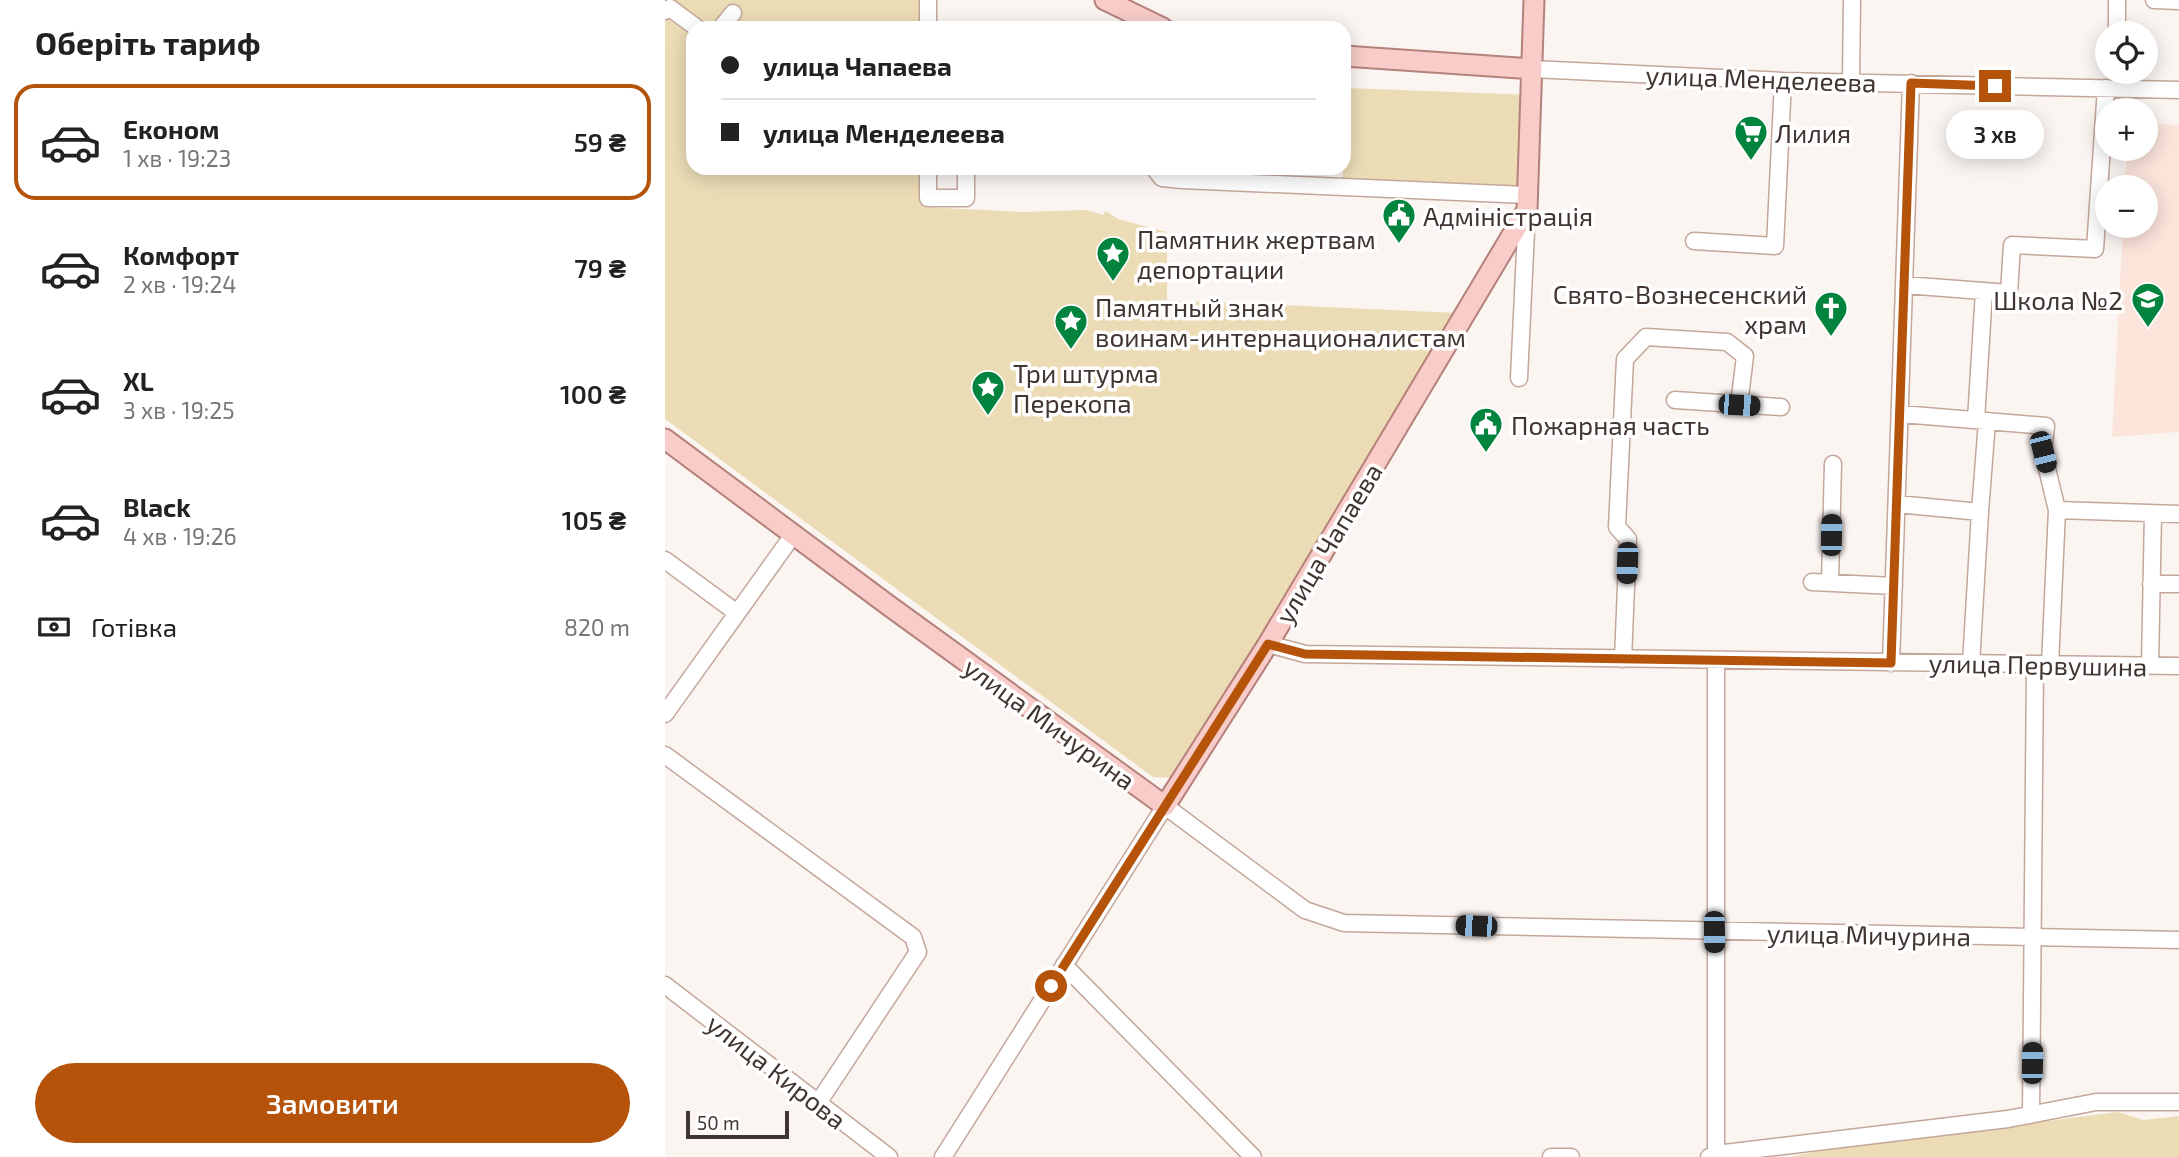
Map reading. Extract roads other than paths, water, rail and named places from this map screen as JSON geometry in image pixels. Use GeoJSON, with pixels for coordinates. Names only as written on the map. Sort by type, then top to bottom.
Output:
{"type":"FeatureCollection","features":[{"type":"Feature","properties":{"kind":"main road"},"geometry":{"type":"LineString","coordinates":[[1105,0],[1146,21]]}},
{"type":"Feature","properties":{"kind":"main road","name":"улица Чапаева"},"geometry":{"type":"LineString","coordinates":[[1165,806],[1268,644],[1527,203],[1534,0]]}},
{"type":"Feature","properties":{"kind":"main road","name":"улица Менделеева"},"geometry":{"type":"LineString","coordinates":[[1351,56],[1532,69]]}},
{"type":"Feature","properties":{"kind":"main road","name":"улица Мичурина"},"geometry":{"type":"LineString","coordinates":[[665,439],[1165,806]]}},
{"type":"Feature","properties":{"kind":"street"},"geometry":{"type":"LineString","coordinates":[[928,0],[928,21]]}},
{"type":"Feature","properties":{"kind":"street"},"geometry":{"type":"LineString","coordinates":[[1851,82],[1852,0]]}},
{"type":"Feature","properties":{"kind":"street"},"geometry":{"type":"LineString","coordinates":[[2117,0],[2117,21]]}},
{"type":"Feature","properties":{"kind":"street"},"geometry":{"type":"LineString","coordinates":[[2154,0],[2179,1]]}},
{"type":"Feature","properties":{"kind":"street"},"geometry":{"type":"LineString","coordinates":[[665,11],[670,8],[688,21]]}},
{"type":"Feature","properties":{"kind":"street"},"geometry":{"type":"LineString","coordinates":[[727,21],[733,13]]}},
{"type":"Feature","properties":{"kind":"street","name":"улица Менделеева"},"geometry":{"type":"LineString","coordinates":[[1532,69],[1783,81],[2179,90]]}},
{"type":"Feature","properties":{"kind":"street"},"geometry":{"type":"LineString","coordinates":[[1694,241],[1775,246],[1783,81]]}},
{"type":"Feature","properties":{"kind":"street"},"geometry":{"type":"LineString","coordinates":[[1891,663],[1911,83]]}},
{"type":"Feature","properties":{"kind":"street"},"geometry":{"type":"LineString","coordinates":[[1905,285],[2009,293],[2012,245],[2095,249],[2114,84]]}},
{"type":"Feature","properties":{"kind":"street"},"geometry":{"type":"LineString","coordinates":[[928,175],[928,198],[966,198],[966,175]]}},
{"type":"Feature","properties":{"kind":"street"},"geometry":{"type":"LineString","coordinates":[[1160,175],[1162,178],[1172,179],[1527,203],[1519,378]]}},
{"type":"Feature","properties":{"kind":"street"},"geometry":{"type":"LineString","coordinates":[[1971,664],[1980,512],[1984,291]]}},
{"type":"Feature","properties":{"kind":"street"},"geometry":{"type":"LineString","coordinates":[[1623,659],[1628,539],[1617,527],[1625,359],[1646,337],[1727,341],[1745,356],[1739,405]]}},
{"type":"Feature","properties":{"kind":"street"},"geometry":{"type":"LineString","coordinates":[[1675,400],[1781,407]]}},
{"type":"Feature","properties":{"kind":"street"},"geometry":{"type":"LineString","coordinates":[[1901,414],[2046,426],[2043,452],[2057,510],[2043,665],[2033,936],[2031,1114]]}},
{"type":"Feature","properties":{"kind":"street"},"geometry":{"type":"LineString","coordinates":[[1830,582],[1833,464]]}},
{"type":"Feature","properties":{"kind":"street"},"geometry":{"type":"LineString","coordinates":[[1897,504],[1980,512]]}},
{"type":"Feature","properties":{"kind":"street"},"geometry":{"type":"LineString","coordinates":[[2057,510],[2179,514]]}},
{"type":"Feature","properties":{"kind":"street"},"geometry":{"type":"LineString","coordinates":[[2150,665],[2153,514]]}},
{"type":"Feature","properties":{"kind":"street"},"geometry":{"type":"LineString","coordinates":[[665,714],[793,535]]}},
{"type":"Feature","properties":{"kind":"street"},"geometry":{"type":"LineString","coordinates":[[665,561],[737,613]]}},
{"type":"Feature","properties":{"kind":"street"},"geometry":{"type":"LineString","coordinates":[[1812,582],[1894,586]]}},
{"type":"Feature","properties":{"kind":"street"},"geometry":{"type":"LineString","coordinates":[[2151,584],[2179,584]]}},
{"type":"Feature","properties":{"kind":"street","name":"улица Первушина"},"geometry":{"type":"LineString","coordinates":[[1268,644],[1305,654],[2179,666]]}},
{"type":"Feature","properties":{"kind":"street"},"geometry":{"type":"LineString","coordinates":[[1716,660],[1713,1156],[2008,1119],[2097,1102],[2179,1102]]}},
{"type":"Feature","properties":{"kind":"street"},"geometry":{"type":"LineString","coordinates":[[665,755],[913,937],[918,952],[818,1102]]}},
{"type":"Feature","properties":{"kind":"street","name":"улица Мичурина"},"geometry":{"type":"LineString","coordinates":[[1165,806],[1305,910],[1344,923],[2179,940]]}},
{"type":"Feature","properties":{"kind":"street","name":"улица Чапаева"},"geometry":{"type":"LineString","coordinates":[[943,1157],[1165,806]]}},
{"type":"Feature","properties":{"kind":"street"},"geometry":{"type":"LineString","coordinates":[[1064,965],[1253,1157]]}},
{"type":"Feature","properties":{"kind":"street","name":"улица Кирова"},"geometry":{"type":"LineString","coordinates":[[665,985],[888,1157]]}},
{"type":"Feature","properties":{"kind":"street"},"geometry":{"type":"LineString","coordinates":[[1551,1157],[1571,1157]]}},
{"type":"Feature","properties":{"kind":"place","name":"Лилия"},"geometry":{"type":"Point","coordinates":[1751,162]}},
{"type":"Feature","properties":{"kind":"place","name":"Адміністрація"},"geometry":{"type":"Point","coordinates":[1399,245]}},
{"type":"Feature","properties":{"kind":"place","name":"Памятник жертвам депортации"},"geometry":{"type":"Point","coordinates":[1113,283]}},
{"type":"Feature","properties":{"kind":"place","name":"Школа №2"},"geometry":{"type":"Point","coordinates":[2148,329]}},
{"type":"Feature","properties":{"kind":"place","name":"Свято-Вознесенский храм"},"geometry":{"type":"Point","coordinates":[1831,338]}},
{"type":"Feature","properties":{"kind":"place","name":"Памятный знак воинам-интернационалистам"},"geometry":{"type":"Point","coordinates":[1071,351]}},
{"type":"Feature","properties":{"kind":"place","name":"Три штурма Перекопа"},"geometry":{"type":"Point","coordinates":[988,417]}},
{"type":"Feature","properties":{"kind":"place","name":"Пожарная часть"},"geometry":{"type":"Point","coordinates":[1486,454]}}]}
